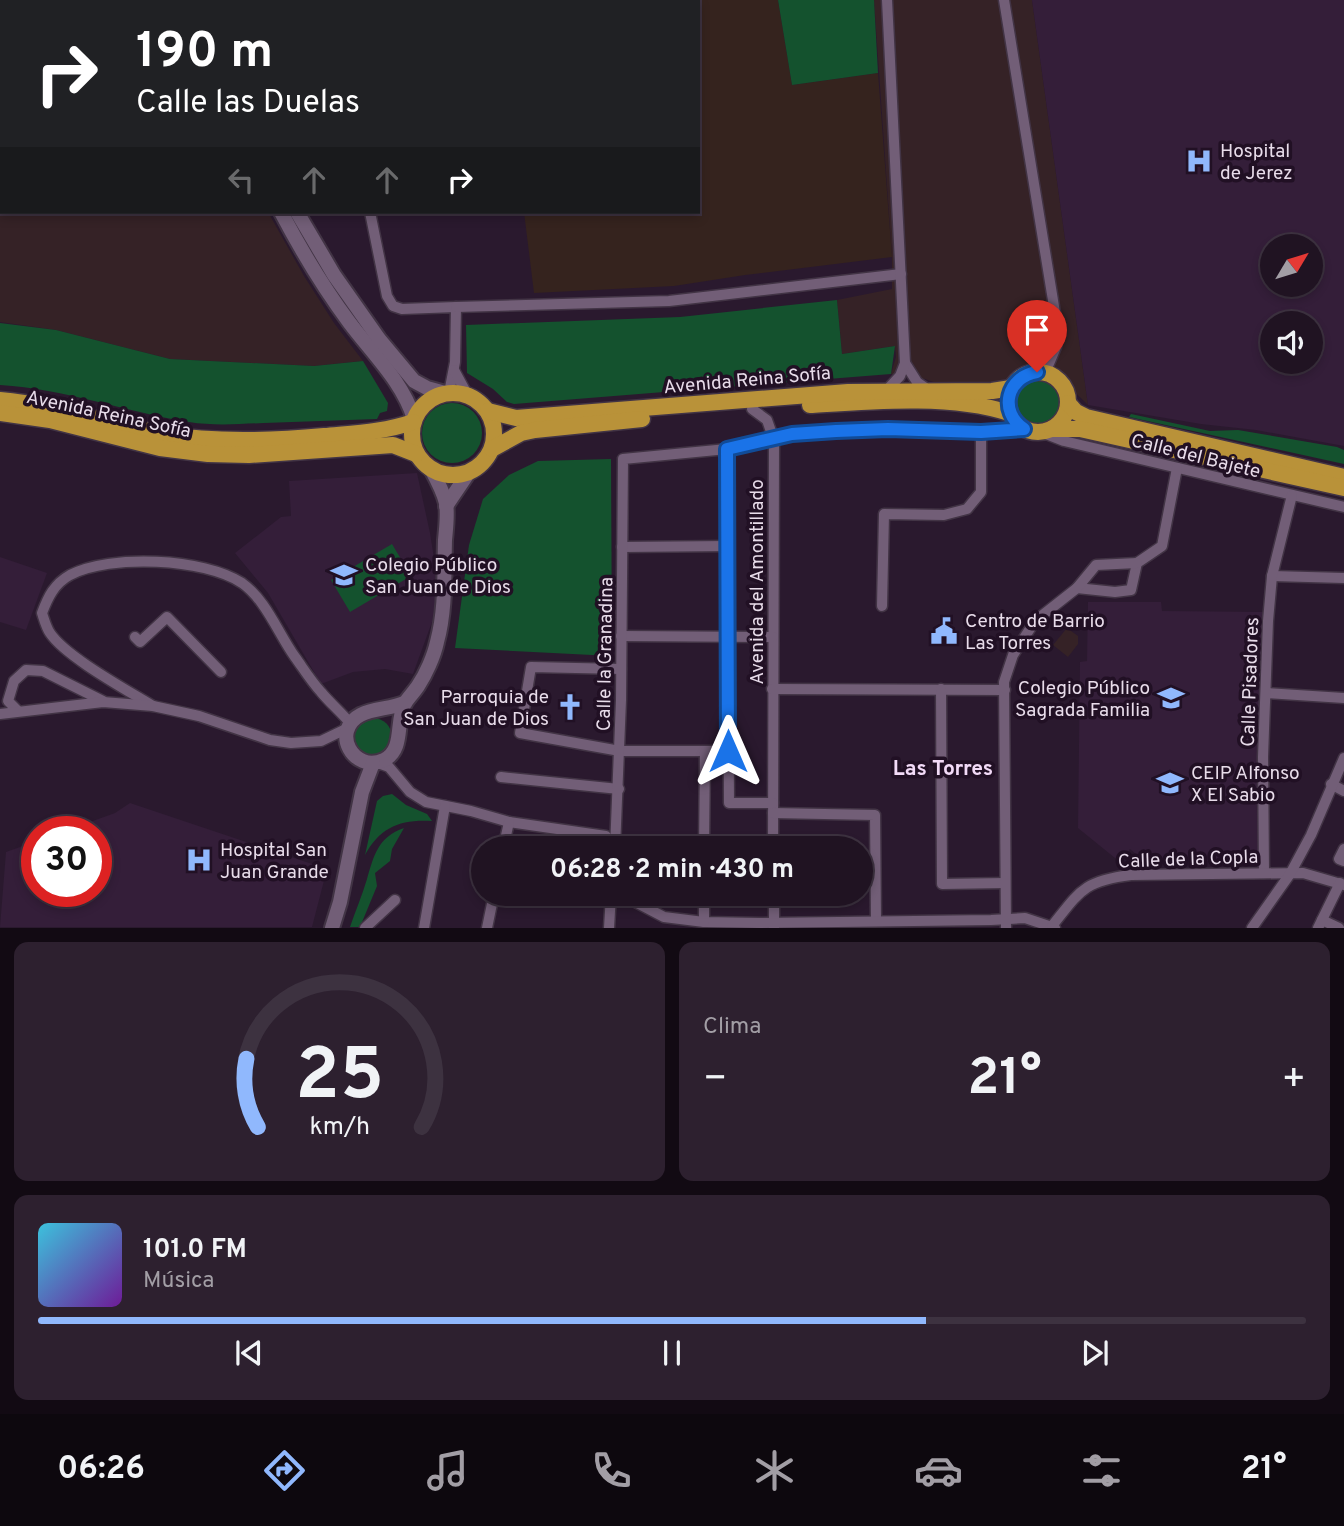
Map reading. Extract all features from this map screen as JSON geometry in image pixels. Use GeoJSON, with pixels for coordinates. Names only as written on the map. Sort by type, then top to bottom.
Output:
{"type":"FeatureCollection","features":[{"type":"Feature","properties":{"kind":"main road"},"geometry":{"type":"LineString","coordinates":[[1344,477],[1086,417],[1076,412],[1068,403],[1062,384],[1045,373],[1037,372],[1022,377],[1011,388],[1008,396],[1009,413],[1024,429],[1080,429],[1344,488]]}},
{"type":"Feature","properties":{"kind":"main road","name":"Avenida Reina Sofía"},"geometry":{"type":"LineString","coordinates":[[467,394],[479,401],[488,411],[516,418],[848,391],[992,391],[1011,388]]}},
{"type":"Feature","properties":{"kind":"main road"},"geometry":{"type":"LineString","coordinates":[[447,393],[467,394]]}},
{"type":"Feature","properties":{"kind":"main road","name":"Avenida Reina Sofía"},"geometry":{"type":"LineString","coordinates":[[0,400],[52,406],[163,433],[207,439],[292,439],[390,430],[414,421],[426,402],[447,393]]}},
{"type":"Feature","properties":{"kind":"main road","name":"Avenida Reina Sofía"},"geometry":{"type":"LineString","coordinates":[[469,472],[485,461],[492,449],[521,433],[535,430],[752,409],[917,401],[971,404],[1009,413]]}},
{"type":"Feature","properties":{"kind":"main road"},"geometry":{"type":"LineString","coordinates":[[1046,431],[1063,418],[1068,403]]}},
{"type":"Feature","properties":{"kind":"main road"},"geometry":{"type":"LineString","coordinates":[[488,411],[495,436],[492,449]]}},
{"type":"Feature","properties":{"kind":"main road","name":"Avenida Reina Sofía"},"geometry":{"type":"LineString","coordinates":[[0,413],[50,420],[160,448],[208,454],[249,455],[393,445],[416,454]]}},
{"type":"Feature","properties":{"kind":"main road"},"geometry":{"type":"LineString","coordinates":[[414,421],[412,441],[416,454],[431,469],[450,475],[469,472]]}},
{"type":"Feature","properties":{"kind":"street"},"geometry":{"type":"LineString","coordinates":[[885,391],[900,376],[905,363],[887,0]]}},
{"type":"Feature","properties":{"kind":"street"},"geometry":{"type":"LineString","coordinates":[[1004,0],[1058,331],[1056,346],[1045,373]]}},
{"type":"Feature","properties":{"kind":"street"},"geometry":{"type":"LineString","coordinates":[[282,214],[346,319],[401,388],[414,421]]}},
{"type":"Feature","properties":{"kind":"street"},"geometry":{"type":"LineString","coordinates":[[298,214],[334,275],[379,340],[414,381],[427,388],[447,393],[454,369],[456,307]]}},
{"type":"Feature","properties":{"kind":"street"},"geometry":{"type":"LineString","coordinates":[[370,214],[387,296],[393,306],[402,309],[669,301],[901,274]]}},
{"type":"Feature","properties":{"kind":"street"},"geometry":{"type":"LineString","coordinates":[[905,363],[917,382],[930,391]]}},
{"type":"Feature","properties":{"kind":"street"},"geometry":{"type":"LineString","coordinates":[[454,369],[467,394]]}},
{"type":"Feature","properties":{"kind":"street"},"geometry":{"type":"LineString","coordinates":[[752,409],[767,420],[774,440]]}},
{"type":"Feature","properties":{"kind":"street"},"geometry":{"type":"LineString","coordinates":[[876,921],[875,815],[729,803],[727,449],[792,434],[888,429],[981,432],[1024,429]]}},
{"type":"Feature","properties":{"kind":"street","name":"Calle del Bajete"},"geometry":{"type":"LineString","coordinates":[[1046,431],[1064,441],[1344,507]]}},
{"type":"Feature","properties":{"kind":"street"},"geometry":{"type":"LineString","coordinates":[[882,606],[884,514],[944,515],[967,509],[981,492],[981,432]]}},
{"type":"Feature","properties":{"kind":"street","name":"Avenida del Amontillado"},"geometry":{"type":"LineString","coordinates":[[774,440],[774,836]]}},
{"type":"Feature","properties":{"kind":"street","name":"Calle la Granadina"},"geometry":{"type":"LineString","coordinates":[[616,836],[620,751],[623,459],[727,449]]}},
{"type":"Feature","properties":{"kind":"street"},"geometry":{"type":"LineString","coordinates":[[1006,923],[1004,682],[1013,655],[1035,621],[1077,588],[1097,565],[1137,563],[1162,546],[1177,467]]}},
{"type":"Feature","properties":{"kind":"street"},"geometry":{"type":"LineString","coordinates":[[398,775],[395,751],[398,731],[406,702],[419,685],[437,643],[444,599],[446,506],[439,482],[431,469]]}},
{"type":"Feature","properties":{"kind":"street"},"geometry":{"type":"LineString","coordinates":[[446,506],[469,472]]}},
{"type":"Feature","properties":{"kind":"street","name":"Calle Pisadores"},"geometry":{"type":"LineString","coordinates":[[1264,873],[1266,693],[1272,576],[1292,495]]}},
{"type":"Feature","properties":{"kind":"street"},"geometry":{"type":"LineString","coordinates":[[622,547],[728,546]]}},
{"type":"Feature","properties":{"kind":"street"},"geometry":{"type":"LineString","coordinates":[[153,706],[60,645],[49,631],[42,613],[48,594],[71,574],[111,564],[174,563],[225,574],[242,583],[257,596],[281,638],[349,726]]}},
{"type":"Feature","properties":{"kind":"street"},"geometry":{"type":"LineString","coordinates":[[1077,588],[1115,592],[1131,590],[1137,563]]}},
{"type":"Feature","properties":{"kind":"street"},"geometry":{"type":"LineString","coordinates":[[1272,576],[1344,578]]}},
{"type":"Feature","properties":{"kind":"street"},"geometry":{"type":"LineString","coordinates":[[135,637],[140,642],[167,617],[221,672]]}},
{"type":"Feature","properties":{"kind":"street"},"geometry":{"type":"LineString","coordinates":[[621,636],[773,637]]}},
{"type":"Feature","properties":{"kind":"street"},"geometry":{"type":"LineString","coordinates":[[621,669],[531,667],[520,733],[620,751],[728,751]]}},
{"type":"Feature","properties":{"kind":"street"},"geometry":{"type":"LineString","coordinates":[[18,711],[8,701],[19,675],[34,669],[56,677],[103,702]]}},
{"type":"Feature","properties":{"kind":"street"},"geometry":{"type":"LineString","coordinates":[[772,689],[1004,690]]}},
{"type":"Feature","properties":{"kind":"street"},"geometry":{"type":"LineString","coordinates":[[941,689],[942,884],[1005,883]]}},
{"type":"Feature","properties":{"kind":"street"},"geometry":{"type":"LineString","coordinates":[[1266,693],[1344,698]]}},
{"type":"Feature","properties":{"kind":"street"},"geometry":{"type":"LineString","coordinates":[[0,714],[103,702],[153,706],[199,716],[270,740],[339,744],[358,759],[389,767],[410,792],[426,802],[509,822],[606,836]]}},
{"type":"Feature","properties":{"kind":"street"},"geometry":{"type":"LineString","coordinates":[[362,792],[361,774],[346,741],[349,726],[357,715],[394,708],[406,702]]}},
{"type":"Feature","properties":{"kind":"street"},"geometry":{"type":"LineString","coordinates":[[377,711],[387,715],[398,731]]}},
{"type":"Feature","properties":{"kind":"street"},"geometry":{"type":"LineString","coordinates":[[321,741],[349,726]]}},
{"type":"Feature","properties":{"kind":"street"},"geometry":{"type":"LineString","coordinates":[[332,928],[340,902],[362,792],[376,763],[395,751]]}},
{"type":"Feature","properties":{"kind":"street"},"geometry":{"type":"LineString","coordinates":[[704,836],[705,752]]}},
{"type":"Feature","properties":{"kind":"street"},"geometry":{"type":"LineString","coordinates":[[1252,928],[1290,874],[1311,835],[1344,758]]}},
{"type":"Feature","properties":{"kind":"street"},"geometry":{"type":"LineString","coordinates":[[501,777],[619,789]]}},
{"type":"Feature","properties":{"kind":"street"},"geometry":{"type":"LineString","coordinates":[[1331,784],[1344,790]]}},
{"type":"Feature","properties":{"kind":"street"},"geometry":{"type":"LineString","coordinates":[[424,928],[445,806]]}},
{"type":"Feature","properties":{"kind":"street"},"geometry":{"type":"LineString","coordinates":[[506,836],[509,822]]}},
{"type":"Feature","properties":{"kind":"street"},"geometry":{"type":"LineString","coordinates":[[1344,849],[1339,859],[1344,861]]}},
{"type":"Feature","properties":{"kind":"street","name":"Calle de la Copla"},"geometry":{"type":"LineString","coordinates":[[1053,927],[1083,888],[1108,878],[1131,875],[1303,873],[1342,884]]}},
{"type":"Feature","properties":{"kind":"street"},"geometry":{"type":"LineString","coordinates":[[1339,928],[1320,924],[1342,884]]}},
{"type":"Feature","properties":{"kind":"street"},"geometry":{"type":"LineString","coordinates":[[365,928],[394,901]]}},
{"type":"Feature","properties":{"kind":"street"},"geometry":{"type":"LineString","coordinates":[[486,928],[491,906]]}},
{"type":"Feature","properties":{"kind":"street"},"geometry":{"type":"LineString","coordinates":[[609,928],[610,906]]}},
{"type":"Feature","properties":{"kind":"street"},"geometry":{"type":"LineString","coordinates":[[643,906],[664,917],[704,922],[774,925],[863,924],[876,921],[926,924],[1006,923],[1025,918],[1053,927]]}},
{"type":"Feature","properties":{"kind":"street"},"geometry":{"type":"LineString","coordinates":[[704,906],[704,922]]}},
{"type":"Feature","properties":{"kind":"street"},"geometry":{"type":"LineString","coordinates":[[774,906],[774,925]]}},
{"type":"Feature","properties":{"kind":"shaded area"},"geometry":{"type":"Polygon","coordinates":[[[700,0],[778,0],[792,85],[878,73],[892,257],[674,286],[534,293],[524,214],[700,214],[700,0]]]}},
{"type":"Feature","properties":{"kind":"shaded area"},"geometry":{"type":"Polygon","coordinates":[[[874,0],[1032,0],[1088,405],[1042,360],[1025,366],[1007,383],[989,387],[942,385],[925,379],[891,374],[896,357],[895,346],[842,354],[837,300],[892,289],[874,0]]]}},
{"type":"Feature","properties":{"kind":"shaded area","name":"Hospital de Jerez"},"geometry":{"type":"Polygon","coordinates":[[[1032,0],[1344,0],[1344,446],[1256,430],[1201,424],[1088,405],[1032,0]]]}},
{"type":"Feature","properties":{"kind":"shaded area"},"geometry":{"type":"Polygon","coordinates":[[[0,214],[269,214],[334,323],[363,361],[314,366],[170,359],[56,330],[0,322],[0,214]]]}},
{"type":"Feature","properties":{"kind":"shaded area","name":"Colegio Público San Juan de Dios"},"geometry":{"type":"Polygon","coordinates":[[[417,473],[435,565],[436,595],[432,622],[413,674],[385,669],[353,672],[321,684],[268,593],[235,553],[281,517],[291,516],[289,481],[417,473]]]}},
{"type":"Feature","properties":{"kind":"shaded area"},"geometry":{"type":"Polygon","coordinates":[[[0,557],[47,573],[26,630],[0,622],[0,557]]]}},
{"type":"Feature","properties":{"kind":"shaded area"},"geometry":{"type":"Polygon","coordinates":[[[1088,602],[1161,602],[1162,611],[1265,612],[1262,862],[1143,860],[1130,849],[1120,862],[1078,828],[1080,662],[1087,661],[1088,602]]]}},
{"type":"Feature","properties":{"kind":"shaded area"},"geometry":{"type":"Polygon","coordinates":[[[1067,628],[1078,636],[1078,644],[1068,657],[1053,645],[1067,628]]]}},
{"type":"Feature","properties":{"kind":"shaded area","name":"Hospital San Juan Grande"},"geometry":{"type":"Polygon","coordinates":[[[130,803],[327,869],[312,927],[0,927],[6,852],[21,847],[21,907],[112,907],[112,816],[107,816],[130,803]]]}},
{"type":"Feature","properties":{"kind":"green space"},"geometry":{"type":"Polygon","coordinates":[[[778,0],[874,0],[878,73],[792,85],[778,0]]]}},
{"type":"Feature","properties":{"kind":"green space"},"geometry":{"type":"Polygon","coordinates":[[[837,300],[842,354],[895,346],[891,374],[514,404],[507,402],[493,389],[467,373],[466,325],[680,317],[837,300]]]}},
{"type":"Feature","properties":{"kind":"green space"},"geometry":{"type":"Polygon","coordinates":[[[0,323],[56,330],[170,359],[314,366],[363,361],[388,403],[387,411],[380,413],[377,419],[207,424],[165,418],[48,391],[0,385],[0,323]]]}},
{"type":"Feature","properties":{"kind":"green space"},"geometry":{"type":"Polygon","coordinates":[[[1038,379],[1054,386],[1061,402],[1054,418],[1038,425],[1022,418],[1015,402],[1022,386],[1038,379]]]}},
{"type":"Feature","properties":{"kind":"green space"},"geometry":{"type":"Polygon","coordinates":[[[446,403],[458,403],[477,416],[482,433],[480,445],[469,458],[458,463],[446,463],[427,450],[422,439],[422,427],[435,408],[446,403]]]}},
{"type":"Feature","properties":{"kind":"green space"},"geometry":{"type":"Polygon","coordinates":[[[1131,414],[1210,431],[1238,430],[1337,447],[1344,450],[1344,464],[1129,417],[1131,414]]]}},
{"type":"Feature","properties":{"kind":"green space"},"geometry":{"type":"Polygon","coordinates":[[[611,459],[612,656],[455,648],[469,545],[483,499],[509,475],[538,461],[611,459]]]}},
{"type":"Feature","properties":{"kind":"green space"},"geometry":{"type":"Polygon","coordinates":[[[392,544],[411,576],[350,612],[331,580],[392,544]]]}},
{"type":"Feature","properties":{"kind":"green space"},"geometry":{"type":"Polygon","coordinates":[[[373,718],[386,724],[392,737],[386,750],[373,756],[360,750],[354,737],[360,724],[373,718]]]}},
{"type":"Feature","properties":{"kind":"green space"},"geometry":{"type":"Polygon","coordinates":[[[392,794],[406,805],[427,814],[432,821],[401,823],[385,831],[365,855],[377,801],[392,794]]]}},
{"type":"Feature","properties":{"kind":"green space"},"geometry":{"type":"Polygon","coordinates":[[[404,828],[392,849],[390,861],[375,873],[377,886],[360,927],[350,927],[378,848],[388,836],[404,828]]]}},
{"type":"Feature","properties":{"kind":"place","name":"Hospital de Jerez"},"geometry":{"type":"Point","coordinates":[1199,161]}},
{"type":"Feature","properties":{"kind":"place","name":"Colegio Público San Juan de Dios"},"geometry":{"type":"Point","coordinates":[344,575]}},
{"type":"Feature","properties":{"kind":"place","name":"Centro de Barrio Las Torres"},"geometry":{"type":"Point","coordinates":[944,631]}},
{"type":"Feature","properties":{"kind":"place","name":"Colegio Público Sagrada Familia"},"geometry":{"type":"Point","coordinates":[1171,698]}},
{"type":"Feature","properties":{"kind":"place","name":"Parroquia de San Juan de Dios"},"geometry":{"type":"Point","coordinates":[570,707]}},
{"type":"Feature","properties":{"kind":"place","name":"CEIP Alfonso X El Sabio"},"geometry":{"type":"Point","coordinates":[1170,783]}},
{"type":"Feature","properties":{"kind":"place","name":"Hospital San Juan Grande"},"geometry":{"type":"Point","coordinates":[199,860]}},
{"type":"Feature","properties":{"kind":"district","name":"Las Torres"},"geometry":{"type":"Point","coordinates":[943,768]}},
{"type":"Feature","properties":{"kind":"route"},"geometry":{"type":"LineString","coordinates":[[728,751],[727,449],[792,434],[836,431],[888,429],[981,432],[1024,429],[1009,413],[1008,396],[1011,388],[1022,377],[1037,372]]}}]}
